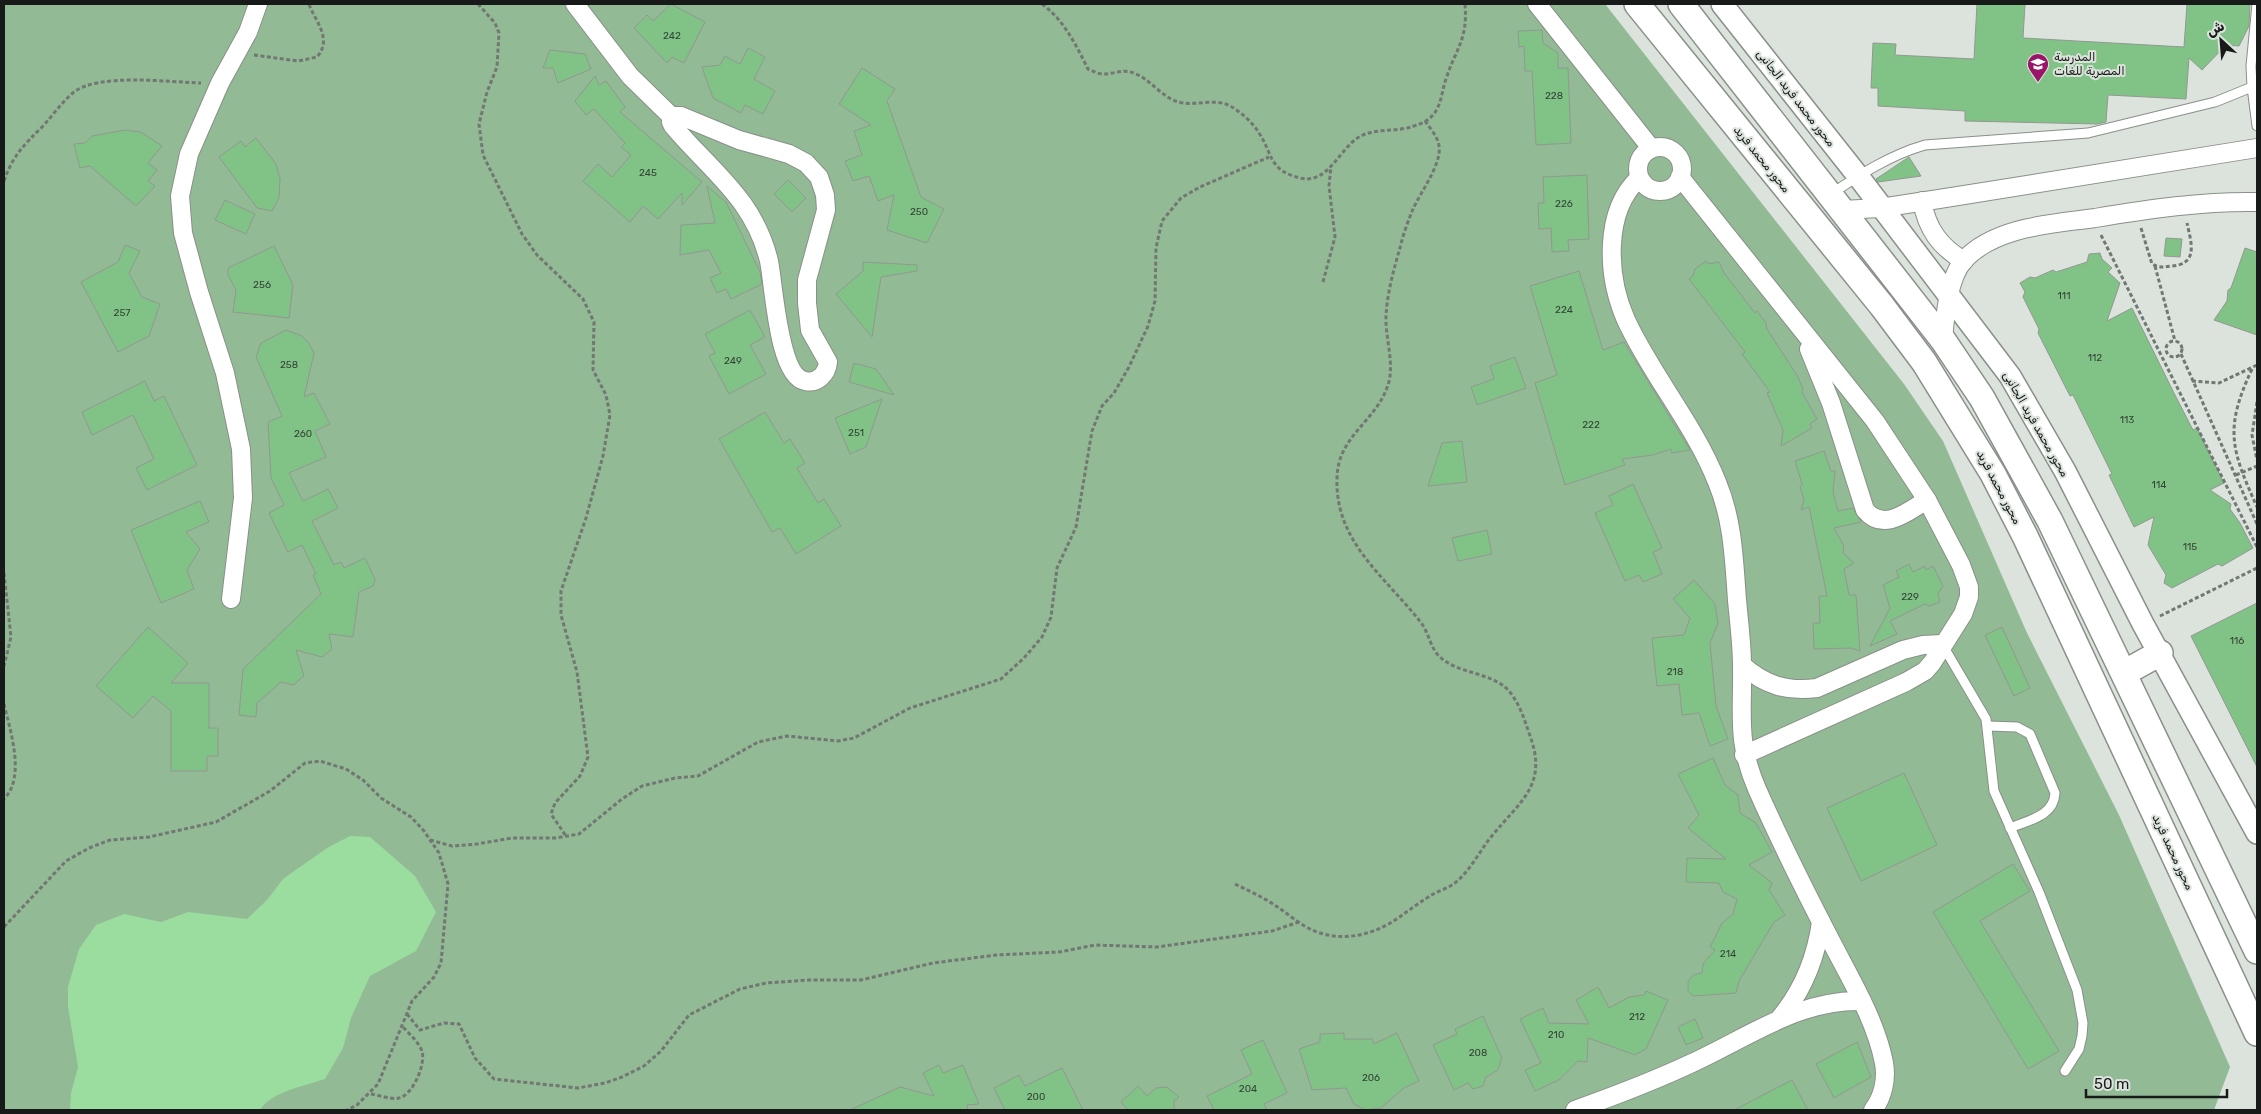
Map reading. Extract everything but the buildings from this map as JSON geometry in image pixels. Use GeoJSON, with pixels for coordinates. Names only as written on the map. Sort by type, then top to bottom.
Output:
{"type":"FeatureCollection","features":[{"type":"Feature","properties":{"kind":"main road","name":"محور محمد فريد"},"geometry":{"type":"LineString","coordinates":[[1637,4],[1882,306],[1924,362],[1960,416],[2025,536],[2257,1033]]}},
{"type":"Feature","properties":{"kind":"main road"},"geometry":{"type":"LineString","coordinates":[[1681,4],[1942,340],[1982,398],[2014,454],[2124,673],[2257,951]]}},
{"type":"Feature","properties":{"kind":"main road"},"geometry":{"type":"LineString","coordinates":[[2124,673],[2160,654]]}},
{"type":"Feature","properties":{"kind":"street"},"geometry":{"type":"LineString","coordinates":[[231,599],[243,498],[241,449],[225,373],[199,292],[183,233],[180,196],[189,154],[220,83],[248,32],[258,4]]}},
{"type":"Feature","properties":{"kind":"street"},"geometry":{"type":"LineString","coordinates":[[576,4],[630,76],[673,118],[673,126],[736,193],[754,218],[764,240],[781,337],[791,370],[802,381],[818,379],[825,373],[828,362],[810,330],[806,303],[807,280],[826,210],[825,195],[819,177],[806,163],[789,154],[739,140],[679,115],[673,118]]}},
{"type":"Feature","properties":{"kind":"street"},"geometry":{"type":"LineString","coordinates":[[1537,4],[1651,148]]}},
{"type":"Feature","properties":{"kind":"street","name":"محور محمد فريد الجانبى"},"geometry":{"type":"LineString","coordinates":[[1722,4],[1858,176],[1880,208],[2010,376],[2065,471],[2143,624],[2257,832]]}},
{"type":"Feature","properties":{"kind":"street"},"geometry":{"type":"LineString","coordinates":[[1660,146],[1676,153],[1682,169],[1680,177],[1675,185],[1660,191],[1644,185],[1639,178],[1639,160],[1651,148],[1660,146]]}},
{"type":"Feature","properties":{"kind":"street"},"geometry":{"type":"LineString","coordinates":[[1836,203],[1880,208],[2257,148]]}},
{"type":"Feature","properties":{"kind":"street"},"geometry":{"type":"LineString","coordinates":[[1680,177],[1875,421],[1927,500],[1961,565],[1969,587],[1969,597],[1963,614],[1942,644],[1932,663],[1916,677],[1744,755]]}},
{"type":"Feature","properties":{"kind":"street"},"geometry":{"type":"LineString","coordinates":[[1639,178],[1627,190],[1620,202],[1613,236],[1614,276],[1618,297],[1637,340],[1694,435],[1720,489],[1733,542],[1742,665],[1740,712],[1744,755],[1758,791],[1821,922],[1862,1001],[1884,1064],[1883,1092],[1873,1110]]}},
{"type":"Feature","properties":{"kind":"street"},"geometry":{"type":"LineString","coordinates":[[1922,201],[1928,225],[1934,236],[1948,250],[1964,261]]}},
{"type":"Feature","properties":{"kind":"street"},"geometry":{"type":"LineString","coordinates":[[1942,340],[1949,297],[1964,261],[2000,238],[2031,227],[2136,211],[2183,205],[2257,202]]}},
{"type":"Feature","properties":{"kind":"street"},"geometry":{"type":"LineString","coordinates":[[1801,330],[1830,403],[1865,510],[1876,519],[1890,520],[1927,500]]}},
{"type":"Feature","properties":{"kind":"street"},"geometry":{"type":"LineString","coordinates":[[1742,665],[1757,678],[1771,685],[1801,690],[1831,682],[1914,646],[1942,644]]}},
{"type":"Feature","properties":{"kind":"street"},"geometry":{"type":"LineString","coordinates":[[1778,1020],[1795,998],[1808,974],[1819,940],[1821,922]]}},
{"type":"Feature","properties":{"kind":"street"},"geometry":{"type":"LineString","coordinates":[[1575,1110],[1623,1093],[1692,1064],[1778,1020],[1810,1006],[1845,1001],[1862,1001]]}},
{"type":"Feature","properties":{"kind":"lane"},"geometry":{"type":"LineString","coordinates":[[2257,4],[2251,66],[2257,126]]}},
{"type":"Feature","properties":{"kind":"lane"},"geometry":{"type":"LineString","coordinates":[[1836,203],[1858,176],[1894,156],[1925,145],[2088,133],[2215,102],[2252,87]]}},
{"type":"Feature","properties":{"kind":"lane"},"geometry":{"type":"LineString","coordinates":[[1942,644],[1980,707],[1988,726],[1991,779],[1998,802],[2069,969],[2081,1010],[2083,1023],[2079,1049],[2065,1071]]}},
{"type":"Feature","properties":{"kind":"lane"},"geometry":{"type":"LineString","coordinates":[[1988,726],[2017,727],[2030,734],[2055,793],[2055,800],[2046,813],[2010,828]]}},
{"type":"Feature","properties":{"kind":"path"},"geometry":{"type":"LineString","coordinates":[[236,52],[298,61],[314,59],[320,53],[323,45],[323,34],[309,4]]}},
{"type":"Feature","properties":{"kind":"path"},"geometry":{"type":"LineString","coordinates":[[478,4],[495,22],[499,34],[497,67],[487,92],[479,124],[483,156],[522,234],[537,255],[583,299],[594,322],[593,370],[606,395],[610,415],[603,456],[586,518],[561,591],[561,614],[577,672],[588,757],[580,776],[555,803],[551,814],[566,836]]}},
{"type":"Feature","properties":{"kind":"path"},"geometry":{"type":"LineString","coordinates":[[1042,4],[1050,10],[1067,30],[1088,69],[1102,74],[1126,70],[1138,74],[1165,96],[1182,103],[1219,102],[1231,106],[1247,119],[1260,134],[1269,157],[1280,169],[1302,178],[1322,176],[1359,137],[1371,132],[1411,127],[1430,118],[1440,106],[1446,78],[1463,40],[1467,22],[1465,4]]}},
{"type":"Feature","properties":{"kind":"path"},"geometry":{"type":"LineString","coordinates":[[4,181],[15,154],[63,102],[90,83],[110,80],[220,83]]}},
{"type":"Feature","properties":{"kind":"path"},"geometry":{"type":"LineString","coordinates":[[1235,884],[1258,895],[1299,922],[1320,933],[1348,937],[1369,933],[1395,921],[1432,895],[1454,884],[1500,825],[1519,807],[1533,785],[1537,768],[1535,749],[1521,710],[1508,690],[1491,678],[1468,673],[1438,655],[1424,627],[1396,597],[1347,534],[1340,514],[1336,476],[1341,455],[1350,438],[1379,402],[1388,384],[1390,368],[1386,315],[1399,249],[1413,210],[1437,162],[1440,147],[1425,121]]}},
{"type":"Feature","properties":{"kind":"path"},"geometry":{"type":"LineString","coordinates":[[430,840],[452,846],[512,838],[579,834],[622,799],[642,786],[675,778],[698,776],[758,742],[787,736],[838,741],[854,738],[910,708],[1001,679],[1024,658],[1042,637],[1051,617],[1057,568],[1076,527],[1086,464],[1096,423],[1102,406],[1114,393],[1129,367],[1148,326],[1155,301],[1156,248],[1162,221],[1181,198],[1200,187],[1269,157]]}},
{"type":"Feature","properties":{"kind":"path"},"geometry":{"type":"LineString","coordinates":[[1324,282],[1335,237],[1329,186],[1332,166]]}},
{"type":"Feature","properties":{"kind":"path"},"geometry":{"type":"LineString","coordinates":[[2155,266],[2179,265],[2187,260],[2190,255],[2192,248],[2183,205]]}},
{"type":"Feature","properties":{"kind":"path"},"geometry":{"type":"LineString","coordinates":[[2136,211],[2151,261],[2155,266],[2175,341],[2182,346],[2180,354],[2257,524]]}},
{"type":"Feature","properties":{"kind":"path"},"geometry":{"type":"LineString","coordinates":[[2092,218],[2161,352],[2257,547]]}},
{"type":"Feature","properties":{"kind":"path"},"geometry":{"type":"LineString","coordinates":[[2161,352],[2166,350],[2169,343],[2175,341]]}},
{"type":"Feature","properties":{"kind":"path"},"geometry":{"type":"LineString","coordinates":[[2166,350],[2170,356],[2180,354]]}},
{"type":"Feature","properties":{"kind":"path"},"geometry":{"type":"LineString","coordinates":[[2192,381],[2219,383],[2257,365]]}},
{"type":"Feature","properties":{"kind":"path"},"geometry":{"type":"LineString","coordinates":[[2252,369],[2240,398],[2232,428],[2235,451],[2257,507]]}},
{"type":"Feature","properties":{"kind":"path"},"geometry":{"type":"LineString","coordinates":[[2257,402],[2252,424],[2252,435],[2257,460]]}},
{"type":"Feature","properties":{"kind":"path"},"geometry":{"type":"LineString","coordinates":[[2236,475],[2257,466]]}},
{"type":"Feature","properties":{"kind":"path"},"geometry":{"type":"LineString","coordinates":[[2143,624],[2256,569]]}},
{"type":"Feature","properties":{"kind":"path"},"geometry":{"type":"LineString","coordinates":[[4,573],[12,638],[4,666]]}},
{"type":"Feature","properties":{"kind":"path"},"geometry":{"type":"LineString","coordinates":[[4,704],[15,748],[14,775],[8,794],[4,799]]}},
{"type":"Feature","properties":{"kind":"path"},"geometry":{"type":"LineString","coordinates":[[4,927],[66,862],[89,848],[110,840],[149,837],[216,822],[270,791],[305,763],[320,761],[346,769],[363,780],[382,798],[411,816],[439,853],[448,884],[441,963],[434,977],[420,991],[407,1014],[378,1084],[371,1094],[346,1110]]}},
{"type":"Feature","properties":{"kind":"path"},"geometry":{"type":"LineString","coordinates":[[407,1014],[420,1030],[444,1022],[459,1024],[475,1058],[494,1079],[578,1088],[605,1083],[644,1066],[661,1052],[689,1015],[740,988],[766,983],[809,980],[861,980],[933,962],[996,955],[1058,952],[1095,945],[1157,947],[1272,931],[1299,922]]}},
{"type":"Feature","properties":{"kind":"path"},"geometry":{"type":"LineString","coordinates":[[371,1094],[396,1099],[402,1097],[413,1086],[422,1062],[422,1051],[402,1026]]}},
{"type":"Feature","properties":{"kind":"shaded area"},"geometry":{"type":"Polygon","coordinates":[[[4,4],[1605,4],[1904,384],[1943,441],[2027,633],[2119,815],[2230,1067],[2214,1110],[4,1110],[4,4]]]}},
{"type":"Feature","properties":{"kind":"shaded area"},"geometry":{"type":"Polygon","coordinates":[[[350,836],[370,837],[415,876],[436,912],[416,951],[370,976],[351,1018],[343,1048],[325,1079],[272,1098],[260,1110],[70,1110],[71,1093],[78,1067],[68,1007],[68,987],[79,949],[96,925],[124,914],[161,922],[188,912],[247,919],[267,900],[283,879],[327,848],[350,836]]]}},
{"type":"Feature","properties":{"kind":"place","name":"المدرسة المصرية للغات"},"geometry":{"type":"Point","coordinates":[2038,83]}}]}
